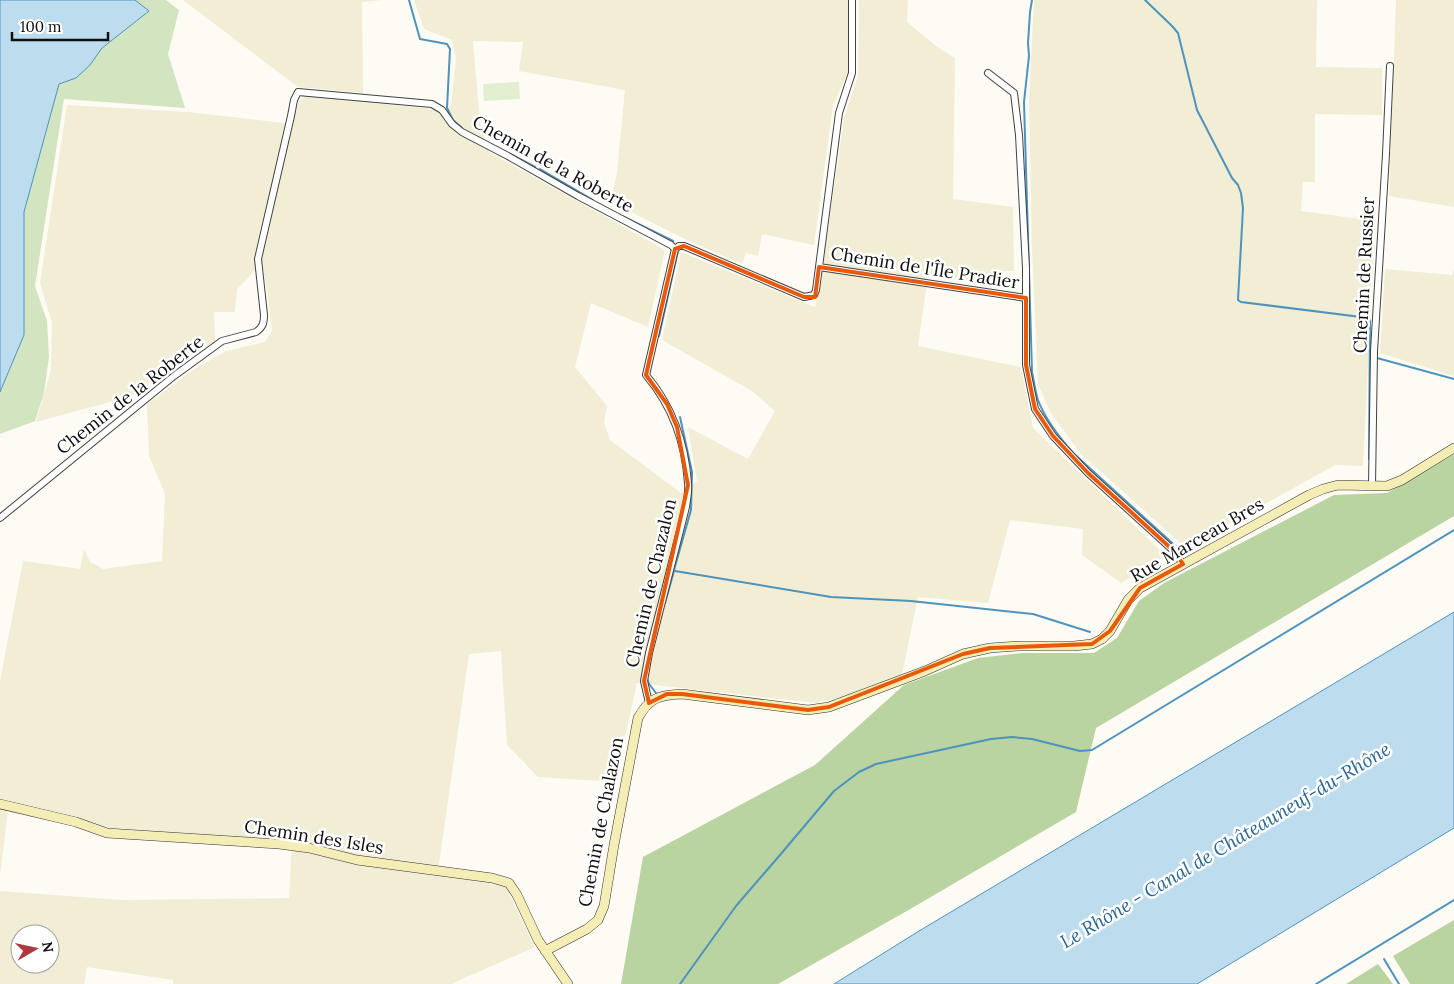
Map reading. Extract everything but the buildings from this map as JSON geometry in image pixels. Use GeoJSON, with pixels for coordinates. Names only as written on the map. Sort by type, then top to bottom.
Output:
{"type":"FeatureCollection","features":[{"type":"Feature","properties":{"kind":"street"},"geometry":{"type":"LineString","coordinates":[[819,267],[839,113],[852,72],[852,0]]}},
{"type":"Feature","properties":{"kind":"street","name":"Chemin de Russier"},"geometry":{"type":"LineString","coordinates":[[1372,486],[1374,351],[1390,66]]}},
{"type":"Feature","properties":{"kind":"street"},"geometry":{"type":"LineString","coordinates":[[988,73],[1014,93],[1019,135],[1026,298]]}},
{"type":"Feature","properties":{"kind":"street","name":"Chemin de la Roberte"},"geometry":{"type":"LineString","coordinates":[[0,518],[201,356],[222,341],[256,332],[260,329],[264,323],[264,315],[258,259],[294,100],[298,92],[432,104],[442,110],[452,124],[462,132],[578,196],[677,247]]}},
{"type":"Feature","properties":{"kind":"street","name":"Chemin de l'Île Pradier"},"geometry":{"type":"LineString","coordinates":[[677,247],[684,246],[690,248],[804,297],[814,295],[819,267],[1026,298],[1026,365],[1036,410],[1053,436],[1088,473],[1175,552],[1183,564]]}},
{"type":"Feature","properties":{"kind":"street","name":"Chemin de Chazalon"},"geometry":{"type":"LineString","coordinates":[[649,703],[644,681],[686,507],[688,485],[677,427],[667,404],[646,375],[677,247]]}},
{"type":"Feature","properties":{"kind":"street","name":"Rue Marceau Bres"},"geometry":{"type":"LineString","coordinates":[[649,703],[657,697],[667,694],[682,694],[808,710],[829,708],[925,671],[963,654],[999,647],[1092,644],[1102,639],[1110,631],[1128,600],[1140,588],[1309,495],[1323,488],[1338,485],[1387,486],[1402,480],[1454,448]]}},
{"type":"Feature","properties":{"kind":"street","name":"Chemin de Chalazon"},"geometry":{"type":"LineString","coordinates":[[545,951],[587,929],[598,920],[604,906],[638,718],[649,703]]}},
{"type":"Feature","properties":{"kind":"street","name":"Chemin des Isles"},"geometry":{"type":"LineString","coordinates":[[0,804],[76,822],[107,833],[279,844],[309,848],[357,860],[492,878],[509,883],[517,895],[538,940],[568,984]]}},
{"type":"Feature","properties":{"kind":"highlighted area"},"geometry":{"type":"Polygon","coordinates":[[[684,246],[804,297],[815,297],[819,267],[1026,298],[1026,365],[1035,409],[1053,436],[1088,473],[1175,552],[1183,564],[1140,588],[1110,631],[1092,644],[990,648],[963,654],[829,707],[808,710],[682,694],[667,694],[649,703],[644,681],[688,485],[677,427],[667,404],[646,375],[675,249],[684,246]]]}},
{"type":"Feature","properties":{"kind":"shaded area"},"geometry":{"type":"Polygon","coordinates":[[[183,0],[382,0],[362,2],[363,93],[298,87],[183,0]]]}},
{"type":"Feature","properties":{"kind":"shaded area"},"geometry":{"type":"Polygon","coordinates":[[[414,0],[848,0],[848,73],[833,105],[814,245],[762,234],[758,256],[746,253],[742,264],[689,241],[611,202],[617,172],[625,90],[519,71],[523,42],[473,41],[480,123],[489,152],[665,250],[648,327],[591,303],[575,367],[607,406],[604,422],[610,440],[681,493],[697,481],[688,427],[748,459],[775,411],[752,391],[662,340],[681,252],[815,307],[822,274],[844,118],[858,75],[859,0],[908,0],[907,22],[936,46],[955,58],[953,199],[1013,207],[1014,271],[1004,271],[1001,284],[928,275],[918,346],[1021,367],[1033,428],[1166,556],[1121,583],[1082,555],[1083,529],[1010,520],[988,603],[918,597],[902,674],[851,695],[815,703],[637,683],[615,782],[538,777],[507,745],[501,651],[469,654],[438,871],[506,887],[535,947],[451,984],[173,984],[173,980],[87,967],[84,984],[0,984],[0,891],[121,900],[289,898],[292,843],[113,828],[0,800],[0,681],[23,561],[80,569],[84,549],[90,562],[103,569],[162,561],[165,494],[149,456],[147,404],[193,370],[226,351],[265,342],[272,331],[262,263],[237,289],[235,312],[214,312],[215,341],[128,397],[36,422],[51,370],[52,323],[40,283],[67,105],[188,112],[292,124],[299,101],[305,96],[444,110],[451,106],[456,58],[452,40],[424,29],[414,0]]]}},
{"type":"Feature","properties":{"kind":"shaded area"},"geometry":{"type":"Polygon","coordinates":[[[1034,0],[1317,0],[1316,67],[1382,68],[1382,115],[1315,114],[1315,182],[1303,182],[1301,211],[1375,221],[1363,466],[1335,465],[1186,548],[1080,453],[1051,413],[1038,384],[1032,249],[1029,99],[1034,0]]]}},
{"type":"Feature","properties":{"kind":"shaded area"},"geometry":{"type":"Polygon","coordinates":[[[1396,0],[1454,0],[1454,207],[1389,196],[1396,0]]]}},
{"type":"Feature","properties":{"kind":"shaded area"},"geometry":{"type":"Polygon","coordinates":[[[1454,268],[1454,376],[1380,353],[1385,269],[1452,275],[1454,268]]]}},
{"type":"Feature","properties":{"kind":"shaded area"},"geometry":{"type":"Polygon","coordinates":[[[0,809],[8,810],[0,876],[0,809]]]}},
{"type":"Feature","properties":{"kind":"green space"},"geometry":{"type":"Polygon","coordinates":[[[135,0],[166,0],[179,10],[168,54],[185,108],[64,99],[35,286],[47,321],[49,357],[44,393],[35,421],[0,434],[0,392],[24,335],[24,212],[59,84],[81,73],[103,47],[148,11],[135,0]]]}},
{"type":"Feature","properties":{"kind":"green space"},"geometry":{"type":"Polygon","coordinates":[[[519,82],[520,99],[484,101],[483,84],[519,82]]]}},
{"type":"Feature","properties":{"kind":"green space"},"geometry":{"type":"Polygon","coordinates":[[[1454,454],[1454,516],[1096,728],[1076,812],[778,984],[621,984],[643,857],[815,765],[904,685],[978,658],[1023,653],[1094,653],[1117,638],[1139,601],[1164,583],[1334,495],[1387,493],[1454,454]]]}},
{"type":"Feature","properties":{"kind":"green space"},"geometry":{"type":"Polygon","coordinates":[[[1454,920],[1454,984],[1410,984],[1393,956],[1454,920]]]}},
{"type":"Feature","properties":{"kind":"green space"},"geometry":{"type":"Polygon","coordinates":[[[1378,964],[1393,984],[1346,984],[1378,964]]]}},
{"type":"Feature","properties":{"kind":"water"},"geometry":{"type":"Polygon","coordinates":[[[0,0],[135,0],[149,11],[102,48],[90,65],[76,78],[59,84],[24,212],[24,335],[0,392],[0,0]]]}},
{"type":"Feature","properties":{"kind":"water","name":"Le Rhône - Canal de Châteauneuf-du-Rhône"},"geometry":{"type":"Polygon","coordinates":[[[1454,612],[1454,828],[1197,984],[834,984],[919,931],[1454,612]]]}},
{"type":"Feature","properties":{"kind":"waterway"},"geometry":{"type":"LineString","coordinates":[[409,0],[420,39],[447,44],[450,49],[447,108],[453,120],[462,128]]}},
{"type":"Feature","properties":{"kind":"waterway"},"geometry":{"type":"LineString","coordinates":[[1032,0],[1024,102],[1032,372],[1037,397],[1049,421],[1073,453],[1181,551]]}},
{"type":"Feature","properties":{"kind":"waterway"},"geometry":{"type":"LineString","coordinates":[[1145,0],[1178,33],[1197,110],[1241,193],[1243,208],[1238,300],[1241,302],[1369,318],[1369,459]]}},
{"type":"Feature","properties":{"kind":"waterway"},"geometry":{"type":"LineString","coordinates":[[512,155],[535,167]]}},
{"type":"Feature","properties":{"kind":"waterway"},"geometry":{"type":"LineString","coordinates":[[540,169],[593,200]]}},
{"type":"Feature","properties":{"kind":"waterway"},"geometry":{"type":"LineString","coordinates":[[622,216],[673,241]]}},
{"type":"Feature","properties":{"kind":"waterway"},"geometry":{"type":"LineString","coordinates":[[659,336],[678,251]]}},
{"type":"Feature","properties":{"kind":"waterway"},"geometry":{"type":"LineString","coordinates":[[1377,358],[1454,379]]}},
{"type":"Feature","properties":{"kind":"waterway"},"geometry":{"type":"LineString","coordinates":[[680,417],[692,472],[691,510],[675,571],[831,597],[911,601],[1033,614],[1090,632]]}},
{"type":"Feature","properties":{"kind":"waterway"},"geometry":{"type":"LineString","coordinates":[[680,984],[736,906],[834,791],[859,772],[876,764],[991,739],[1012,737],[1032,739],[1080,751],[1092,750],[1454,530]]}},
{"type":"Feature","properties":{"kind":"waterway"},"geometry":{"type":"LineString","coordinates":[[665,603],[674,571]]}},
{"type":"Feature","properties":{"kind":"waterway"},"geometry":{"type":"LineString","coordinates":[[647,678],[656,693]]}},
{"type":"Feature","properties":{"kind":"waterway"},"geometry":{"type":"LineString","coordinates":[[1316,984],[1454,900]]}},
{"type":"Feature","properties":{"kind":"waterway"},"geometry":{"type":"LineString","coordinates":[[1384,959],[1399,984]]}}]}
